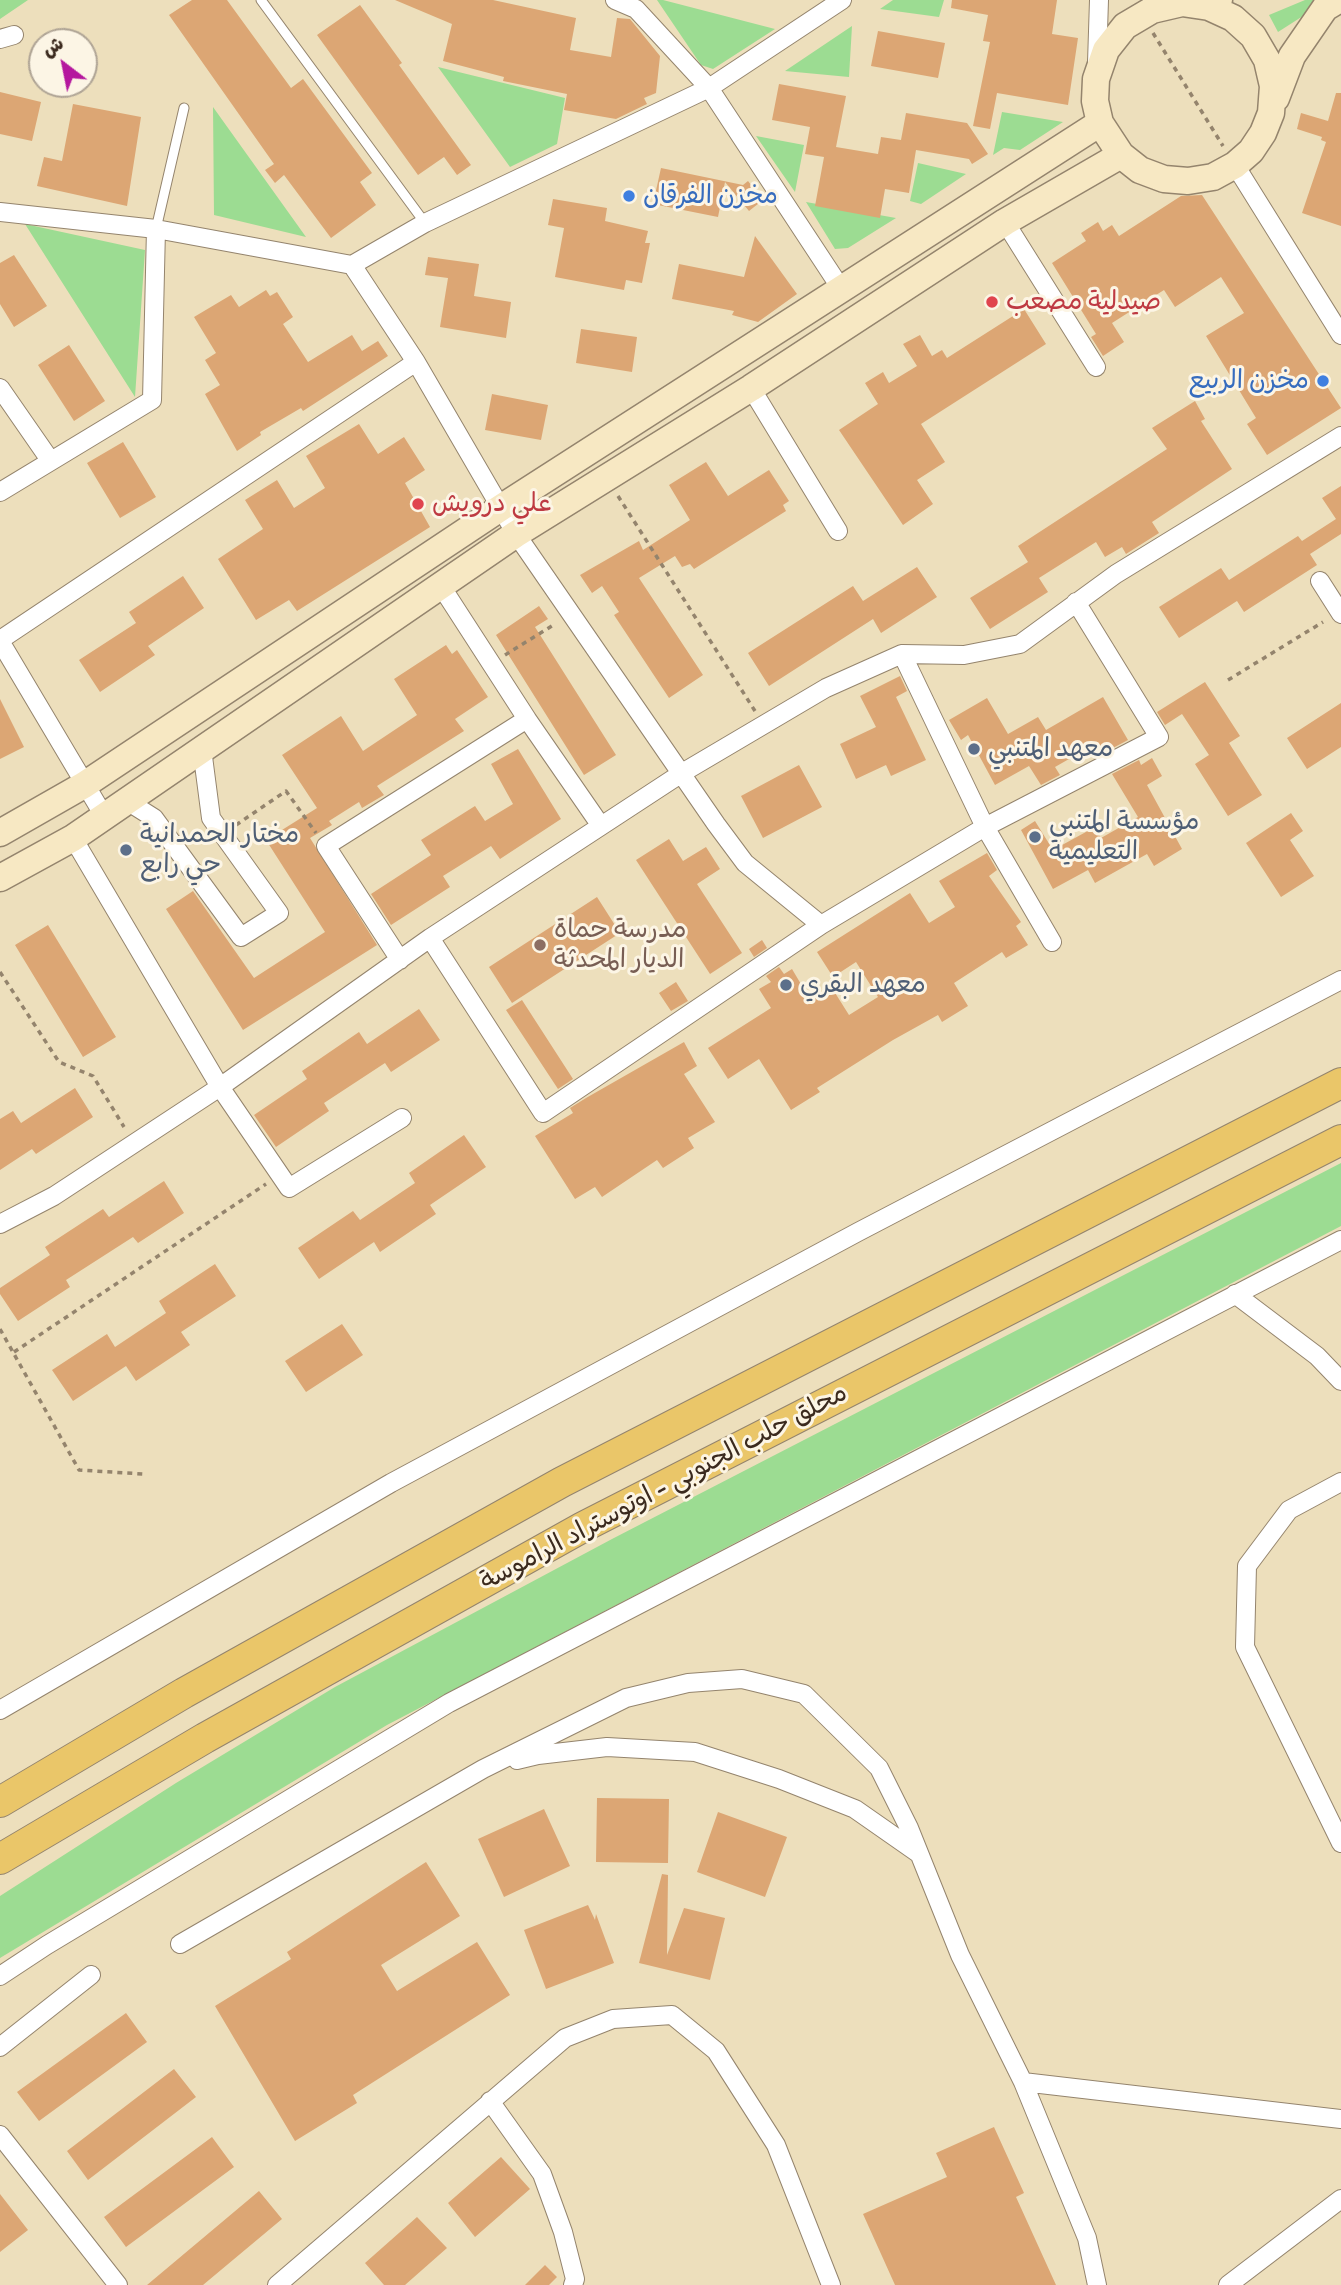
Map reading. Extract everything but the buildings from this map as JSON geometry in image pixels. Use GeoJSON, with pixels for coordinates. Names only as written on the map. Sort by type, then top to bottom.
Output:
{"type":"FeatureCollection","features":[{"type":"Feature","properties":{"kind":"highway","name":"محلق حلب الجنوبي - اوتوستراد الراموسة"},"geometry":{"type":"LineString","coordinates":[[0,1802],[184,1693],[562,1482],[1341,1083]]}},
{"type":"Feature","properties":{"kind":"highway","name":"محلق حلب الجنوبي - اوتوستراد الراموسة"},"geometry":{"type":"LineString","coordinates":[[0,1859],[205,1738],[583,1527],[1341,1140]]}},
{"type":"Feature","properties":{"kind":"main road"},"geometry":{"type":"LineString","coordinates":[[1219,0],[1178,2],[1152,10],[1125,26],[1106,50],[1096,79],[1100,122],[1121,155],[1140,170],[1164,179],[1188,181],[1213,177],[1235,165],[1263,133],[1292,56],[1325,8],[1338,0]]}},
{"type":"Feature","properties":{"kind":"main road"},"geometry":{"type":"LineString","coordinates":[[1178,2],[1209,7],[1233,18],[1253,36],[1267,60],[1273,86],[1270,113]]}},
{"type":"Feature","properties":{"kind":"main road"},"geometry":{"type":"LineString","coordinates":[[0,833],[84,785],[502,507],[1100,122]]}},
{"type":"Feature","properties":{"kind":"main road"},"geometry":{"type":"LineString","coordinates":[[0,878],[73,838],[516,534],[751,388],[1005,222],[1121,155]]}},
{"type":"Feature","properties":{"kind":"street"},"geometry":{"type":"LineString","coordinates":[[619,0],[636,9],[709,88],[842,290]]}},
{"type":"Feature","properties":{"kind":"street"},"geometry":{"type":"LineString","coordinates":[[0,212],[156,229],[352,265],[425,223],[709,88],[842,0]]}},
{"type":"Feature","properties":{"kind":"street"},"geometry":{"type":"LineString","coordinates":[[1096,79],[1099,0]]}},
{"type":"Feature","properties":{"kind":"street"},"geometry":{"type":"LineString","coordinates":[[1235,165],[1341,335]]}},
{"type":"Feature","properties":{"kind":"street"},"geometry":{"type":"LineString","coordinates":[[1005,222],[1096,368]]}},
{"type":"Feature","properties":{"kind":"street"},"geometry":{"type":"LineString","coordinates":[[0,492],[152,400],[156,229]]}},
{"type":"Feature","properties":{"kind":"street"},"geometry":{"type":"LineString","coordinates":[[352,265],[416,362],[516,534],[745,863],[821,925]]}},
{"type":"Feature","properties":{"kind":"street"},"geometry":{"type":"LineString","coordinates":[[104,816],[0,640],[416,362]]}},
{"type":"Feature","properties":{"kind":"street"},"geometry":{"type":"LineString","coordinates":[[0,388],[50,460]]}},
{"type":"Feature","properties":{"kind":"street"},"geometry":{"type":"LineString","coordinates":[[751,388],[838,531]]}},
{"type":"Feature","properties":{"kind":"street"},"geometry":{"type":"LineString","coordinates":[[0,1224],[54,1196],[220,1087],[430,938],[682,773],[763,725],[826,688],[902,654],[964,655],[1020,644],[1076,602],[1341,436]]}},
{"type":"Feature","properties":{"kind":"street"},"geometry":{"type":"LineString","coordinates":[[1320,581],[1340,613]]}},
{"type":"Feature","properties":{"kind":"street"},"geometry":{"type":"LineString","coordinates":[[441,586],[527,719],[601,826]]}},
{"type":"Feature","properties":{"kind":"street"},"geometry":{"type":"LineString","coordinates":[[430,938],[543,1114],[821,925],[985,827],[1159,737],[1076,602]]}},
{"type":"Feature","properties":{"kind":"street"},"geometry":{"type":"LineString","coordinates":[[902,654],[985,827],[1052,942]]}},
{"type":"Feature","properties":{"kind":"street"},"geometry":{"type":"LineString","coordinates":[[400,960],[326,846],[527,719]]}},
{"type":"Feature","properties":{"kind":"street"},"geometry":{"type":"LineString","coordinates":[[127,801],[154,818],[241,937],[279,913],[211,818],[202,749]]}},
{"type":"Feature","properties":{"kind":"street"},"geometry":{"type":"LineString","coordinates":[[73,838],[220,1087],[289,1188],[402,1118]]}},
{"type":"Feature","properties":{"kind":"street"},"geometry":{"type":"LineString","coordinates":[[0,1710],[391,1483],[858,1232],[1341,980]]}},
{"type":"Feature","properties":{"kind":"street"},"geometry":{"type":"LineString","coordinates":[[0,1976],[449,1703],[1341,1240]]}},
{"type":"Feature","properties":{"kind":"street"},"geometry":{"type":"LineString","coordinates":[[1235,1294],[1317,1356],[1341,1381]]}},
{"type":"Feature","properties":{"kind":"street"},"geometry":{"type":"LineString","coordinates":[[1341,1482],[1289,1510],[1247,1566],[1245,1647],[1341,1843]]}},
{"type":"Feature","properties":{"kind":"street"},"geometry":{"type":"LineString","coordinates":[[180,1944],[483,1769],[626,1698],[688,1683],[742,1679],[804,1694],[879,1768],[960,1955],[1023,2082],[1087,2238],[1097,2285]]}},
{"type":"Feature","properties":{"kind":"street"},"geometry":{"type":"LineString","coordinates":[[483,1769],[538,1755],[607,1748],[695,1752],[779,1779],[855,1810],[918,1853]]}},
{"type":"Feature","properties":{"kind":"street"},"geometry":{"type":"LineString","coordinates":[[0,2047],[91,1975]]}},
{"type":"Feature","properties":{"kind":"street"},"geometry":{"type":"LineString","coordinates":[[276,2285],[565,2038],[613,2019],[673,2015],[716,2051],[776,2145],[831,2285]]}},
{"type":"Feature","properties":{"kind":"street"},"geometry":{"type":"LineString","coordinates":[[1023,2082],[1341,2119]]}},
{"type":"Feature","properties":{"kind":"street"},"geometry":{"type":"LineString","coordinates":[[490,2101],[542,2174],[563,2232],[575,2278],[573,2285]]}},
{"type":"Feature","properties":{"kind":"street"},"geometry":{"type":"LineString","coordinates":[[0,2135],[118,2285]]}},
{"type":"Feature","properties":{"kind":"street"},"geometry":{"type":"LineString","coordinates":[[1228,2285],[1341,2199]]}},
{"type":"Feature","properties":{"kind":"lane"},"geometry":{"type":"LineString","coordinates":[[261,0],[425,223]]}},
{"type":"Feature","properties":{"kind":"lane"},"geometry":{"type":"LineString","coordinates":[[156,229],[184,108]]}},
{"type":"Feature","properties":{"kind":"path"},"geometry":{"type":"LineString","coordinates":[[1142,16],[1235,165]]}},
{"type":"Feature","properties":{"kind":"path"},"geometry":{"type":"LineString","coordinates":[[607,478],[763,725]]}},
{"type":"Feature","properties":{"kind":"path"},"geometry":{"type":"LineString","coordinates":[[491,664],[571,613]]}},
{"type":"Feature","properties":{"kind":"path"},"geometry":{"type":"LineString","coordinates":[[1228,680],[1340,613]]}},
{"type":"Feature","properties":{"kind":"path"},"geometry":{"type":"LineString","coordinates":[[222,834],[286,791],[326,846]]}},
{"type":"Feature","properties":{"kind":"path"},"geometry":{"type":"LineString","coordinates":[[0,972],[59,1062],[93,1076],[134,1143]]}},
{"type":"Feature","properties":{"kind":"path"},"geometry":{"type":"LineString","coordinates":[[14,1352],[280,1175]]}},
{"type":"Feature","properties":{"kind":"path"},"geometry":{"type":"LineString","coordinates":[[0,1329],[79,1470],[144,1474]]}},
{"type":"Feature","properties":{"kind":"green space"},"geometry":{"type":"Polygon","coordinates":[[[0,0],[28,0],[0,19],[0,0]]]}},
{"type":"Feature","properties":{"kind":"green space"},"geometry":{"type":"Polygon","coordinates":[[[657,0],[775,29],[713,69],[701,65],[657,0]]]}},
{"type":"Feature","properties":{"kind":"green space"},"geometry":{"type":"Polygon","coordinates":[[[893,0],[944,0],[939,17],[880,9],[893,0]]]}},
{"type":"Feature","properties":{"kind":"green space"},"geometry":{"type":"Polygon","coordinates":[[[1305,0],[1328,0],[1278,32],[1269,15],[1305,0]]]}},
{"type":"Feature","properties":{"kind":"green space"},"geometry":{"type":"Polygon","coordinates":[[[852,26],[849,77],[785,71],[852,26]]]}},
{"type":"Feature","properties":{"kind":"green space"},"geometry":{"type":"Polygon","coordinates":[[[438,67],[565,98],[557,144],[510,167],[438,67]]]}},
{"type":"Feature","properties":{"kind":"green space"},"geometry":{"type":"Polygon","coordinates":[[[213,107],[306,237],[214,215],[213,107]]]}},
{"type":"Feature","properties":{"kind":"green space"},"geometry":{"type":"Polygon","coordinates":[[[1002,112],[1063,122],[1020,150],[1004,148],[993,155],[1002,112]]]}},
{"type":"Feature","properties":{"kind":"green space"},"geometry":{"type":"Polygon","coordinates":[[[756,136],[804,145],[795,192],[756,136]]]}},
{"type":"Feature","properties":{"kind":"green space"},"geometry":{"type":"Polygon","coordinates":[[[918,163],[966,174],[921,204],[910,201],[918,163]]]}},
{"type":"Feature","properties":{"kind":"green space"},"geometry":{"type":"Polygon","coordinates":[[[806,202],[896,218],[848,248],[835,249],[806,202]]]}},
{"type":"Feature","properties":{"kind":"green space"},"geometry":{"type":"Polygon","coordinates":[[[25,224],[145,250],[135,397],[25,224]]]}},
{"type":"Feature","properties":{"kind":"green space"},"geometry":{"type":"Polygon","coordinates":[[[1341,1163],[1341,1226],[387,1725],[0,1958],[0,1896],[176,1783],[335,1687],[612,1539],[1341,1163]]]}},
{"type":"Feature","properties":{"kind":"place","name":"مخزن الفرقان"},"geometry":{"type":"Point","coordinates":[629,196]}},
{"type":"Feature","properties":{"kind":"place","name":"صيدلية مصعب"},"geometry":{"type":"Point","coordinates":[992,302]}},
{"type":"Feature","properties":{"kind":"place","name":"مخزن الربيع"},"geometry":{"type":"Point","coordinates":[1323,381]}},
{"type":"Feature","properties":{"kind":"place","name":"علي درويش"},"geometry":{"type":"Point","coordinates":[418,504]}},
{"type":"Feature","properties":{"kind":"place","name":"معهد المتنبي"},"geometry":{"type":"Point","coordinates":[974,749]}},
{"type":"Feature","properties":{"kind":"place","name":"مؤسسة المتنبي التعليمية"},"geometry":{"type":"Point","coordinates":[1035,837]}},
{"type":"Feature","properties":{"kind":"place","name":"مختار الحمدانية حي رابع"},"geometry":{"type":"Point","coordinates":[126,850]}},
{"type":"Feature","properties":{"kind":"place","name":"مدرسة حماة الديار المحدثة"},"geometry":{"type":"Point","coordinates":[540,945]}},
{"type":"Feature","properties":{"kind":"place","name":"معهد البقري"},"geometry":{"type":"Point","coordinates":[786,985]}}]}
